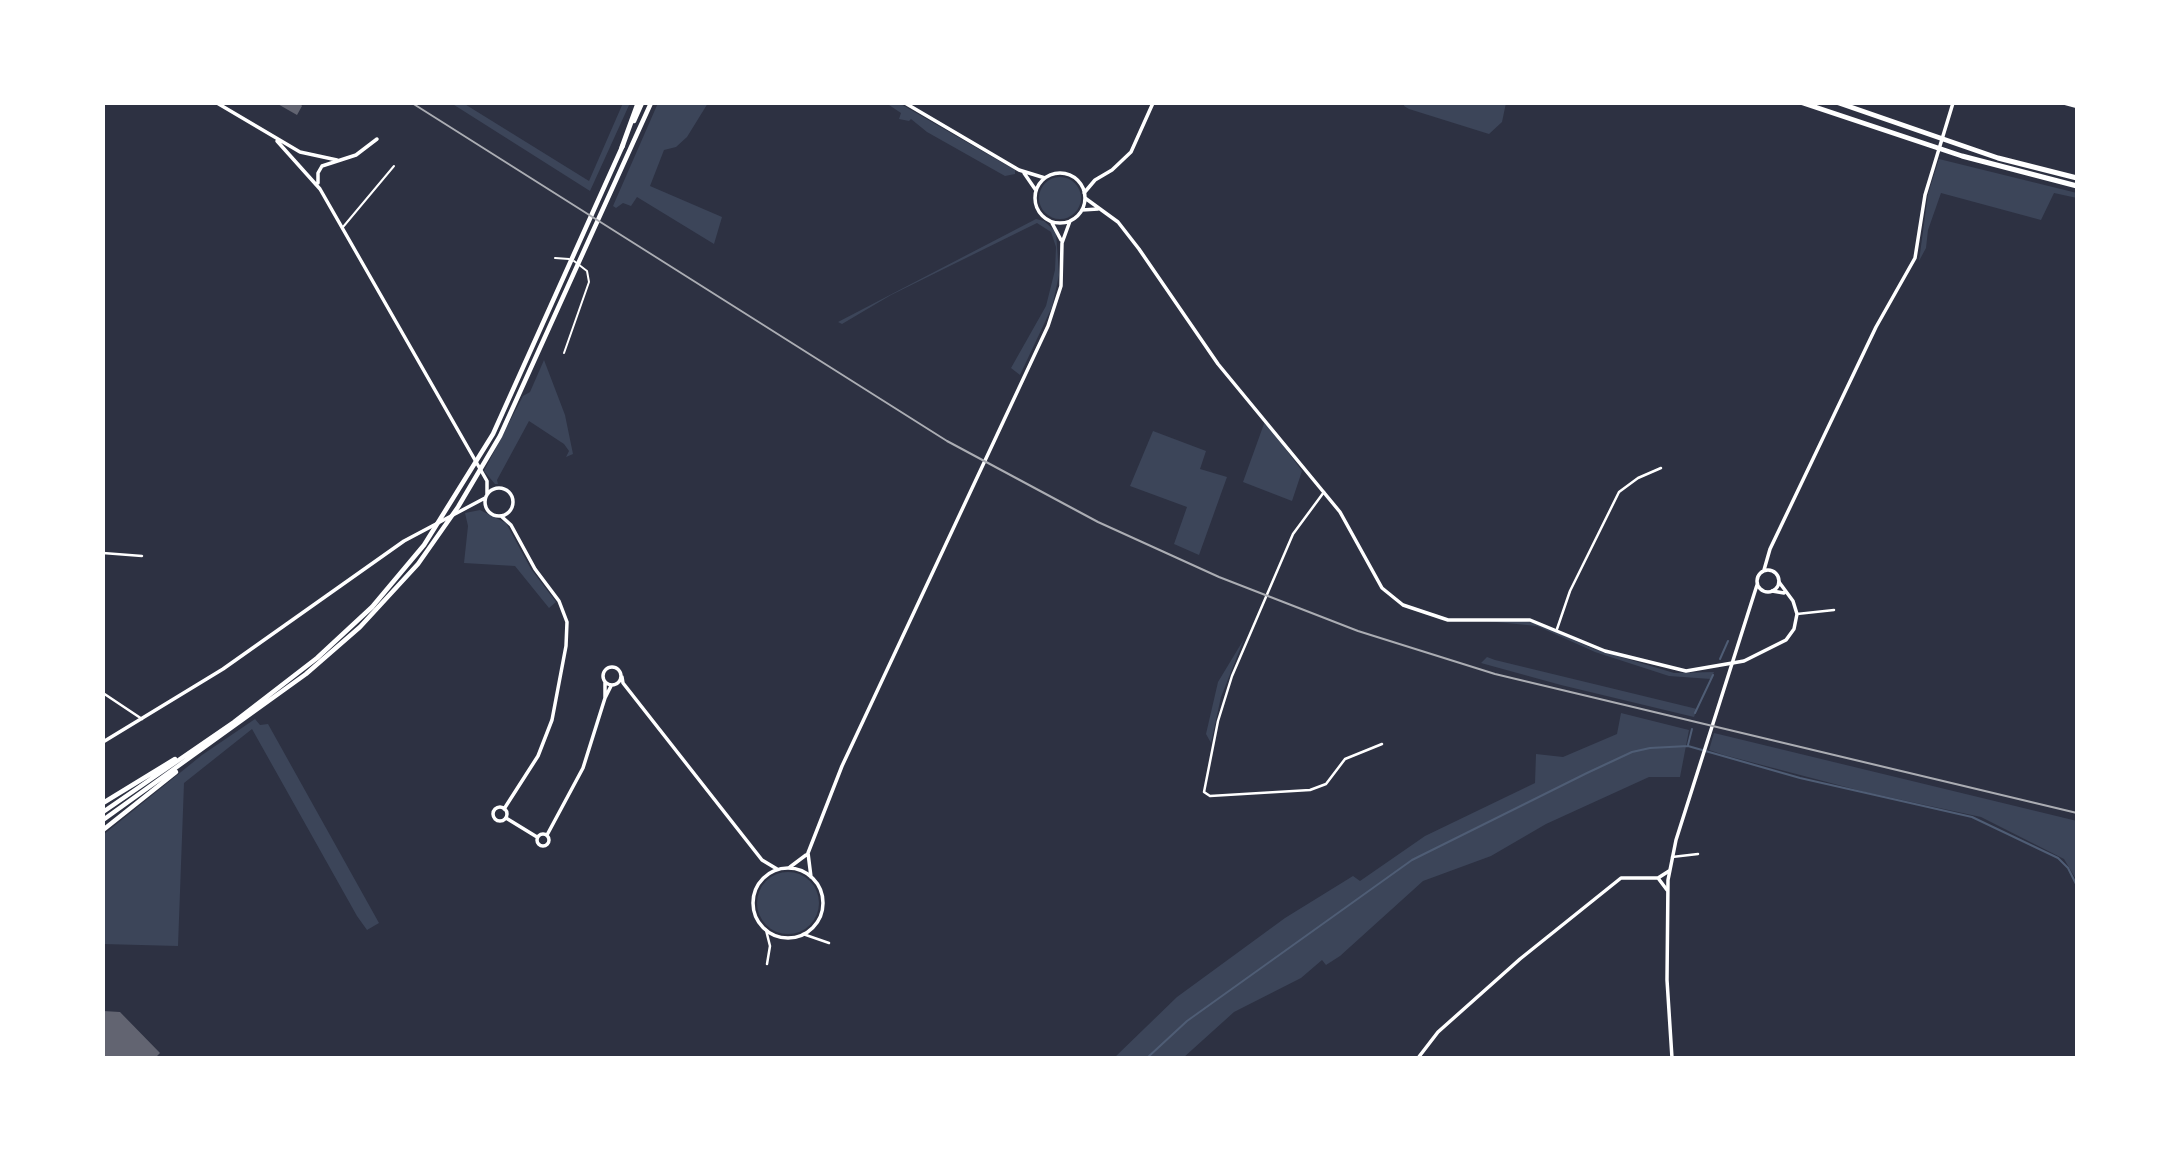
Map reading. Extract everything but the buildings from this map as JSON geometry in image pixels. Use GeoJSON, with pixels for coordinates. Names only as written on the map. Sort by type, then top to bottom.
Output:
{"type":"FeatureCollection","features":[{"type":"Feature","properties":{"kind":"highway"},"geometry":{"type":"LineString","coordinates":[[103,820],[276,691],[334,643],[392,585],[436,530],[481,458],[522,373],[640,103]]}},
{"type":"Feature","properties":{"kind":"highway"},"geometry":{"type":"LineString","coordinates":[[103,812],[278,696],[344,642],[398,587],[447,524],[484,465],[529,376],[651,103]]}},
{"type":"Feature","properties":{"kind":"highway"},"geometry":{"type":"LineString","coordinates":[[1803,103],[1962,156],[2077,186]]}},
{"type":"Feature","properties":{"kind":"highway"},"geometry":{"type":"LineString","coordinates":[[1839,103],[1998,158],[2077,178]]}},
{"type":"Feature","properties":{"kind":"highway"},"geometry":{"type":"LineString","coordinates":[[103,803],[161,766],[190,755]]}},
{"type":"Feature","properties":{"kind":"highway"},"geometry":{"type":"LineString","coordinates":[[103,830],[190,755]]}},
{"type":"Feature","properties":{"kind":"street"},"geometry":{"type":"LineString","coordinates":[[217,103],[277,141],[313,157],[337,160]]}},
{"type":"Feature","properties":{"kind":"street"},"geometry":{"type":"LineString","coordinates":[[905,103],[1019,170],[1031,180],[1036,207],[1050,221],[1062,243]]}},
{"type":"Feature","properties":{"kind":"street"},"geometry":{"type":"LineString","coordinates":[[1082,210],[1084,196],[1095,180],[1112,170],[1131,152],[1153,103]]}},
{"type":"Feature","properties":{"kind":"street"},"geometry":{"type":"LineString","coordinates":[[1672,1058],[1667,980],[1668,879],[1672,857],[1736,645],[1754,596],[1757,577],[1768,561],[1770,549],[1876,327],[1915,258],[1932,167],[1953,103]]}},
{"type":"Feature","properties":{"kind":"street"},"geometry":{"type":"LineString","coordinates":[[2062,103],[2077,107]]}},
{"type":"Feature","properties":{"kind":"street"},"geometry":{"type":"LineString","coordinates":[[376,139],[356,155],[337,160],[320,169],[317,178],[320,188],[487,481],[512,496],[513,506],[501,516]]}},
{"type":"Feature","properties":{"kind":"street"},"geometry":{"type":"LineString","coordinates":[[277,141],[320,188]]}},
{"type":"Feature","properties":{"kind":"street"},"geometry":{"type":"LineString","coordinates":[[1019,170],[1045,178],[1062,173],[1078,181],[1095,180]]}},
{"type":"Feature","properties":{"kind":"street"},"geometry":{"type":"LineString","coordinates":[[1035,192],[1045,178]]}},
{"type":"Feature","properties":{"kind":"street"},"geometry":{"type":"LineString","coordinates":[[1078,181],[1084,196],[1118,222],[1139,249],[1218,364],[1324,492],[1351,530],[1373,576],[1382,588],[1403,605],[1448,620],[1516,618],[1556,629],[1605,651],[1686,671],[1744,661],[1774,649],[1794,629],[1797,614],[1776,573],[1763,570]]}},
{"type":"Feature","properties":{"kind":"street"},"geometry":{"type":"LineString","coordinates":[[790,868],[807,853],[847,754],[1056,304],[1062,271],[1062,243],[1070,220],[1082,210],[1100,209]]}},
{"type":"Feature","properties":{"kind":"street"},"geometry":{"type":"LineString","coordinates":[[1050,221],[1070,220]]}},
{"type":"Feature","properties":{"kind":"street"},"geometry":{"type":"LineString","coordinates":[[1556,629],[1570,591],[1619,492],[1638,478],[1661,468]]}},
{"type":"Feature","properties":{"kind":"street"},"geometry":{"type":"LineString","coordinates":[[487,481],[488,510]]}},
{"type":"Feature","properties":{"kind":"street"},"geometry":{"type":"LineString","coordinates":[[103,742],[223,669],[404,541],[474,506],[499,488]]}},
{"type":"Feature","properties":{"kind":"street"},"geometry":{"type":"LineString","coordinates":[[1324,492],[1302,518],[1232,676],[1218,721],[1204,792],[1206,795],[1318,788],[1326,784],[1345,759],[1382,744]]}},
{"type":"Feature","properties":{"kind":"street"},"geometry":{"type":"LineString","coordinates":[[474,506],[501,516],[511,525],[535,569],[559,601],[567,622],[556,709],[538,755],[505,808],[506,818]]}},
{"type":"Feature","properties":{"kind":"street"},"geometry":{"type":"LineString","coordinates":[[509,512],[511,525]]}},
{"type":"Feature","properties":{"kind":"street"},"geometry":{"type":"LineString","coordinates":[[103,552],[142,556]]}},
{"type":"Feature","properties":{"kind":"street"},"geometry":{"type":"LineString","coordinates":[[1768,561],[1771,570]]}},
{"type":"Feature","properties":{"kind":"street"},"geometry":{"type":"LineString","coordinates":[[1772,591],[1779,582]]}},
{"type":"Feature","properties":{"kind":"street"},"geometry":{"type":"LineString","coordinates":[[1757,585],[1762,591]]}},
{"type":"Feature","properties":{"kind":"street"},"geometry":{"type":"LineString","coordinates":[[1754,596],[1762,591],[1786,593]]}},
{"type":"Feature","properties":{"kind":"street"},"geometry":{"type":"LineString","coordinates":[[1797,614],[1834,610]]}},
{"type":"Feature","properties":{"kind":"street"},"geometry":{"type":"LineString","coordinates":[[605,698],[605,671],[610,667],[619,670],[634,697],[762,860],[765,868],[763,878]]}},
{"type":"Feature","properties":{"kind":"street"},"geometry":{"type":"LineString","coordinates":[[505,808],[496,808],[494,814],[499,820],[506,818],[537,837],[539,844],[545,846],[549,841],[547,835],[583,768],[605,698],[622,677]]}},
{"type":"Feature","properties":{"kind":"street"},"geometry":{"type":"LineString","coordinates":[[604,680],[634,697]]}},
{"type":"Feature","properties":{"kind":"street"},"geometry":{"type":"LineString","coordinates":[[103,693],[142,719]]}},
{"type":"Feature","properties":{"kind":"street"},"geometry":{"type":"LineString","coordinates":[[537,837],[547,835]]}},
{"type":"Feature","properties":{"kind":"street"},"geometry":{"type":"LineString","coordinates":[[766,930],[787,938],[803,934],[813,926],[822,909],[821,892],[811,877],[807,853]]}},
{"type":"Feature","properties":{"kind":"street"},"geometry":{"type":"LineString","coordinates":[[1672,857],[1698,854]]}},
{"type":"Feature","properties":{"kind":"street"},"geometry":{"type":"LineString","coordinates":[[762,860],[777,869]]}},
{"type":"Feature","properties":{"kind":"street"},"geometry":{"type":"LineString","coordinates":[[767,964],[771,946],[766,930],[758,921],[753,908],[755,889],[763,878],[777,869],[790,868],[811,877]]}},
{"type":"Feature","properties":{"kind":"street"},"geometry":{"type":"LineString","coordinates":[[1660,878],[1669,871]]}},
{"type":"Feature","properties":{"kind":"street"},"geometry":{"type":"LineString","coordinates":[[1418,1058],[1448,1023],[1520,959],[1621,878],[1668,879]]}},
{"type":"Feature","properties":{"kind":"street"},"geometry":{"type":"LineString","coordinates":[[1660,878],[1668,890]]}},
{"type":"Feature","properties":{"kind":"street"},"geometry":{"type":"LineString","coordinates":[[803,934],[829,943]]}},
{"type":"Feature","properties":{"kind":"lane"},"geometry":{"type":"LineString","coordinates":[[342,228],[394,166]]}},
{"type":"Feature","properties":{"kind":"lane"},"geometry":{"type":"LineString","coordinates":[[555,258],[576,261],[589,275],[587,290],[564,353]]}},
{"type":"Feature","properties":{"kind":"shaded area"},"geometry":{"type":"Polygon","coordinates":[[[451,103],[463,103],[589,181],[623,103],[630,103],[590,191],[451,103]]]}},
{"type":"Feature","properties":{"kind":"shaded area"},"geometry":{"type":"Polygon","coordinates":[[[658,103],[708,103],[687,137],[676,147],[664,150],[650,186],[722,217],[714,244],[637,197],[631,206],[623,203],[616,208],[613,206],[658,103]]]}},
{"type":"Feature","properties":{"kind":"shaded area"},"geometry":{"type":"Polygon","coordinates":[[[886,103],[899,103],[1015,170],[1015,174],[1005,176],[927,132],[911,119],[899,119],[901,113],[886,103]]]}},
{"type":"Feature","properties":{"kind":"shaded area"},"geometry":{"type":"Polygon","coordinates":[[[1405,103],[1506,103],[1502,122],[1489,134],[1409,109],[1404,106],[1405,103]]]}},
{"type":"Feature","properties":{"kind":"shaded area"},"geometry":{"type":"Polygon","coordinates":[[[1939,159],[2077,193],[2077,198],[2054,193],[2041,220],[1941,193],[1928,230],[1926,248],[1919,261],[1928,194],[1939,159]]]}},
{"type":"Feature","properties":{"kind":"shaded area"},"geometry":{"type":"Polygon","coordinates":[[[1060,177],[1075,183],[1081,198],[1075,213],[1060,219],[1045,213],[1039,198],[1045,183],[1060,177]]]}},
{"type":"Feature","properties":{"kind":"shaded area"},"geometry":{"type":"Polygon","coordinates":[[[1036,219],[1044,221],[1056,232],[1059,275],[1052,307],[1020,375],[1011,368],[1046,306],[1055,270],[1056,247],[1051,232],[1037,223],[891,295],[842,324],[838,322],[1036,219]]]}},
{"type":"Feature","properties":{"kind":"shaded area"},"geometry":{"type":"Polygon","coordinates":[[[544,360],[565,415],[573,454],[566,457],[569,451],[564,444],[529,421],[497,480],[498,484],[495,484],[484,471],[523,396],[530,392],[544,360]]]}},
{"type":"Feature","properties":{"kind":"shaded area"},"geometry":{"type":"Polygon","coordinates":[[[1265,421],[1302,471],[1292,501],[1243,482],[1265,421]]]}},
{"type":"Feature","properties":{"kind":"shaded area"},"geometry":{"type":"Polygon","coordinates":[[[1153,431],[1206,451],[1200,469],[1227,477],[1199,555],[1174,544],[1187,507],[1130,486],[1153,431]]]}},
{"type":"Feature","properties":{"kind":"shaded area"},"geometry":{"type":"Polygon","coordinates":[[[480,510],[506,523],[531,569],[556,602],[549,608],[515,566],[464,563],[468,526],[465,513],[480,510]]]}},
{"type":"Feature","properties":{"kind":"shaded area"},"geometry":{"type":"Polygon","coordinates":[[[1486,621],[1536,623],[1594,649],[1674,673],[1714,672],[1711,679],[1669,676],[1595,652],[1537,626],[1486,621]]]}},
{"type":"Feature","properties":{"kind":"shaded area"},"geometry":{"type":"Polygon","coordinates":[[[1244,639],[1221,697],[1211,743],[1206,734],[1218,682],[1244,639]]]}},
{"type":"Feature","properties":{"kind":"shaded area"},"geometry":{"type":"Polygon","coordinates":[[[1487,657],[1697,709],[1694,717],[1561,685],[1481,663],[1487,657]]]}},
{"type":"Feature","properties":{"kind":"shaded area"},"geometry":{"type":"Polygon","coordinates":[[[1621,713],[1689,730],[1680,777],[1649,777],[1546,824],[1491,856],[1423,881],[1340,956],[1326,965],[1322,960],[1301,978],[1234,1012],[1183,1058],[1114,1058],[1177,997],[1285,918],[1353,876],[1360,881],[1425,836],[1535,783],[1536,754],[1563,757],[1617,734],[1621,713]]]}},
{"type":"Feature","properties":{"kind":"shaded area"},"geometry":{"type":"Polygon","coordinates":[[[255,719],[260,725],[268,724],[379,923],[367,930],[357,916],[252,729],[184,783],[178,946],[103,944],[103,835],[202,755],[255,719]]]}},
{"type":"Feature","properties":{"kind":"shaded area"},"geometry":{"type":"Polygon","coordinates":[[[1714,733],[2077,821],[2077,881],[2064,859],[1981,817],[1865,792],[1724,755],[1709,750],[1714,733]]]}},
{"type":"Feature","properties":{"kind":"shaded area"},"geometry":{"type":"Polygon","coordinates":[[[782,872],[794,872],[810,881],[817,891],[817,915],[810,925],[794,934],[782,934],[771,929],[762,920],[757,909],[757,897],[762,886],[771,877],[782,872]]]}},
{"type":"Feature","properties":{"kind":"waterway"},"geometry":{"type":"LineString","coordinates":[[1720,659],[1728,641]]}},
{"type":"Feature","properties":{"kind":"waterway"},"geometry":{"type":"LineString","coordinates":[[1695,713],[1713,675]]}},
{"type":"Feature","properties":{"kind":"waterway"},"geometry":{"type":"LineString","coordinates":[[1688,745],[1692,729]]}},
{"type":"Feature","properties":{"kind":"waterway"},"geometry":{"type":"LineString","coordinates":[[1147,1058],[1187,1021],[1412,860],[1587,773],[1632,752],[1650,748],[1688,746],[1800,778],[1972,817],[2058,858],[2068,868],[2077,886]]}},
{"type":"Feature","properties":{"kind":"railway"},"geometry":{"type":"LineString","coordinates":[[412,103],[947,441],[1098,522],[1219,577],[1358,631],[1495,674],[2077,813]]}}]}
